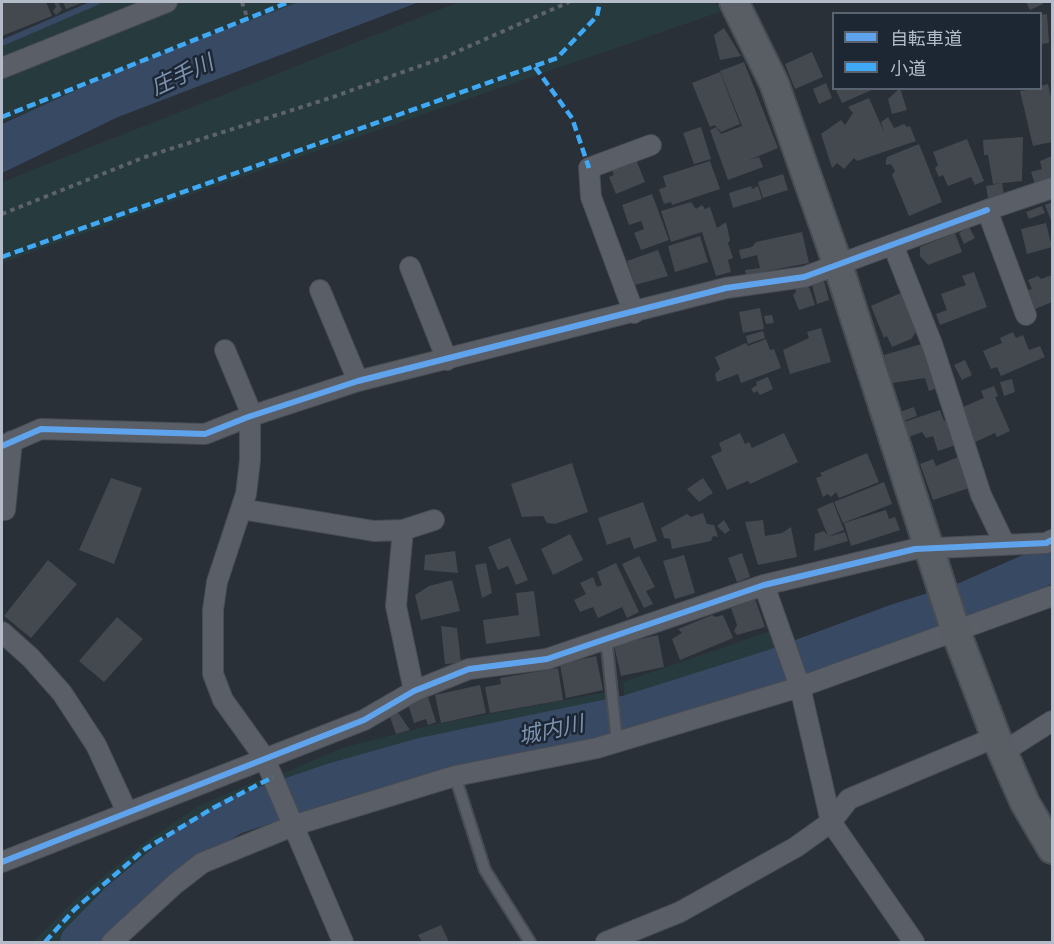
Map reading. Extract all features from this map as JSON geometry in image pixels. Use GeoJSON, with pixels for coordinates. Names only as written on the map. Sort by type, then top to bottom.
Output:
{"type":"FeatureCollection","features":[{"type":"Feature","properties":{"kind":"street"},"geometry":{"type":"LineString","coordinates":[[2,68],[167,2]]}},
{"type":"Feature","properties":{"kind":"street"},"geometry":{"type":"LineString","coordinates":[[735,3],[774,83],[838,265],[956,632],[1025,803],[1053,849]]}},
{"type":"Feature","properties":{"kind":"street"},"geometry":{"type":"LineString","coordinates":[[634,313],[591,198],[589,168],[651,145]]}},
{"type":"Feature","properties":{"kind":"street"},"geometry":{"type":"LineString","coordinates":[[2,510],[5,510],[7,443],[41,429],[205,434],[248,417],[358,381],[726,288],[804,277],[1053,188]]}},
{"type":"Feature","properties":{"kind":"street"},"geometry":{"type":"LineString","coordinates":[[987,210],[1026,315]]}},
{"type":"Feature","properties":{"kind":"street"},"geometry":{"type":"LineString","coordinates":[[893,244],[932,344],[981,495],[1005,545]]}},
{"type":"Feature","properties":{"kind":"street"},"geometry":{"type":"LineString","coordinates":[[410,267],[447,360]]}},
{"type":"Feature","properties":{"kind":"street"},"geometry":{"type":"LineString","coordinates":[[320,290],[358,381]]}},
{"type":"Feature","properties":{"kind":"street"},"geometry":{"type":"LineString","coordinates":[[225,350],[249,410],[250,460],[246,494],[217,582],[213,610],[213,674],[223,700],[264,757],[343,942]]}},
{"type":"Feature","properties":{"kind":"street"},"geometry":{"type":"LineString","coordinates":[[241,509],[374,531],[403,530],[434,520]]}},
{"type":"Feature","properties":{"kind":"street"},"geometry":{"type":"LineString","coordinates":[[403,530],[396,606],[414,691]]}},
{"type":"Feature","properties":{"kind":"street"},"geometry":{"type":"LineString","coordinates":[[2,862],[264,757],[364,720],[414,691],[469,669],[547,659],[764,585],[915,549],[1046,543],[1053,540]]}},
{"type":"Feature","properties":{"kind":"street"},"geometry":{"type":"LineString","coordinates":[[764,585],[800,687],[831,822],[914,942]]}},
{"type":"Feature","properties":{"kind":"street"},"geometry":{"type":"LineString","coordinates":[[112,942],[148,908],[202,863],[292,818],[455,776],[617,742],[800,687],[1053,596]]}},
{"type":"Feature","properties":{"kind":"street"},"geometry":{"type":"LineString","coordinates":[[2,632],[31,658],[62,693],[96,745],[127,812]]}},
{"type":"Feature","properties":{"kind":"street"},"geometry":{"type":"LineString","coordinates":[[606,942],[680,912],[796,847],[831,822],[849,799],[1000,745],[1053,721]]}},
{"type":"Feature","properties":{"kind":"lane"},"geometry":{"type":"LineString","coordinates":[[606,637],[617,742]]}},
{"type":"Feature","properties":{"kind":"lane"},"geometry":{"type":"LineString","coordinates":[[455,776],[485,870],[530,942]]}},
{"type":"Feature","properties":{"kind":"path"},"geometry":{"type":"LineString","coordinates":[[242,2],[247,17]]}},
{"type":"Feature","properties":{"kind":"path"},"geometry":{"type":"LineString","coordinates":[[2,214],[145,157],[330,98],[446,57],[569,2]]}},
{"type":"Feature","properties":{"kind":"green space"},"geometry":{"type":"Polygon","coordinates":[[[102,2],[153,2],[2,62],[2,46],[102,2]]]}},
{"type":"Feature","properties":{"kind":"green space"},"geometry":{"type":"Polygon","coordinates":[[[162,2],[300,2],[2,122],[2,68],[162,2]]]}},
{"type":"Feature","properties":{"kind":"green space"},"geometry":{"type":"Polygon","coordinates":[[[459,2],[715,2],[720,12],[204,190],[2,263],[2,182],[459,2]]]}},
{"type":"Feature","properties":{"kind":"green space"},"geometry":{"type":"Polygon","coordinates":[[[771,631],[778,652],[625,702],[623,682],[771,631]]]}},
{"type":"Feature","properties":{"kind":"green space"},"geometry":{"type":"Polygon","coordinates":[[[607,692],[607,707],[478,732],[362,762],[287,789],[282,774],[345,747],[436,724],[607,692]]]}},
{"type":"Feature","properties":{"kind":"green space"},"geometry":{"type":"Polygon","coordinates":[[[261,779],[271,794],[216,821],[170,851],[100,912],[70,942],[33,942],[75,900],[147,841],[200,805],[261,779]]]}},
{"type":"Feature","properties":{"kind":"water","name":"庄手川"},"geometry":{"type":"Polygon","coordinates":[[[299,2],[419,2],[118,117],[2,173],[2,124],[136,63],[299,2]]]}},
{"type":"Feature","properties":{"kind":"building"},"geometry":{"type":"Polygon","coordinates":[[[2,2],[46,2],[52,16],[2,36],[2,2]]]}},
{"type":"Feature","properties":{"kind":"building"},"geometry":{"type":"Polygon","coordinates":[[[54,2],[58,2],[62,10],[56,15],[53,11],[56,7],[54,2]]]}},
{"type":"Feature","properties":{"kind":"building"},"geometry":{"type":"Polygon","coordinates":[[[63,2],[84,2],[66,9],[63,2]]]}},
{"type":"Feature","properties":{"kind":"building"},"geometry":{"type":"Polygon","coordinates":[[[1026,2],[1043,2],[1043,4],[1030,10],[1026,2]]]}},
{"type":"Feature","properties":{"kind":"building"},"geometry":{"type":"Polygon","coordinates":[[[1047,14],[1049,43],[1042,44],[1042,15],[1047,14]]]}},
{"type":"Feature","properties":{"kind":"building"},"geometry":{"type":"Polygon","coordinates":[[[724,28],[741,56],[720,60],[714,35],[724,28]]]}},
{"type":"Feature","properties":{"kind":"building"},"geometry":{"type":"Polygon","coordinates":[[[812,52],[823,77],[795,89],[785,64],[812,52]]]}},
{"type":"Feature","properties":{"kind":"building"},"geometry":{"type":"Polygon","coordinates":[[[744,62],[778,148],[749,160],[759,157],[763,167],[728,180],[710,130],[716,127],[721,134],[742,126],[720,71],[744,62]]]}},
{"type":"Feature","properties":{"kind":"building"},"geometry":{"type":"Polygon","coordinates":[[[720,72],[740,124],[721,132],[715,125],[710,127],[692,83],[720,72]]]}},
{"type":"Feature","properties":{"kind":"building"},"geometry":{"type":"Polygon","coordinates":[[[826,83],[832,98],[819,104],[813,89],[826,83]]]}},
{"type":"Feature","properties":{"kind":"building"},"geometry":{"type":"Polygon","coordinates":[[[1048,84],[1052,102],[1052,142],[1033,146],[1020,91],[1042,90],[1042,86],[1048,84]]]}},
{"type":"Feature","properties":{"kind":"building"},"geometry":{"type":"Polygon","coordinates":[[[836,90],[871,90],[842,103],[836,90]]]}},
{"type":"Feature","properties":{"kind":"building"},"geometry":{"type":"Polygon","coordinates":[[[901,90],[907,110],[892,114],[888,99],[901,90]]]}},
{"type":"Feature","properties":{"kind":"building"},"geometry":{"type":"Polygon","coordinates":[[[869,98],[884,132],[881,122],[888,117],[894,128],[904,124],[907,127],[910,126],[916,141],[857,161],[854,158],[844,169],[837,163],[832,168],[821,134],[841,120],[845,125],[853,113],[848,107],[869,98]]]}},
{"type":"Feature","properties":{"kind":"building"},"geometry":{"type":"Polygon","coordinates":[[[701,127],[711,159],[694,164],[683,133],[701,127]]]}},
{"type":"Feature","properties":{"kind":"building"},"geometry":{"type":"Polygon","coordinates":[[[1023,137],[1022,181],[993,184],[988,155],[984,155],[983,140],[1023,137]]]}},
{"type":"Feature","properties":{"kind":"building"},"geometry":{"type":"Polygon","coordinates":[[[967,139],[984,181],[975,185],[971,177],[948,186],[943,175],[939,177],[935,168],[938,165],[933,152],[967,139]]]}},
{"type":"Feature","properties":{"kind":"building"},"geometry":{"type":"Polygon","coordinates":[[[919,144],[942,202],[909,216],[892,175],[895,171],[891,164],[886,165],[886,160],[887,157],[919,144]]]}},
{"type":"Feature","properties":{"kind":"building"},"geometry":{"type":"Polygon","coordinates":[[[1052,156],[1052,178],[1035,184],[1031,172],[1042,169],[1040,161],[1052,156]]]}},
{"type":"Feature","properties":{"kind":"building"},"geometry":{"type":"Polygon","coordinates":[[[635,157],[645,182],[616,194],[609,177],[614,175],[611,167],[635,157]]]}},
{"type":"Feature","properties":{"kind":"building"},"geometry":{"type":"Polygon","coordinates":[[[710,161],[720,189],[672,205],[671,202],[664,204],[659,189],[666,187],[663,176],[710,161]]]}},
{"type":"Feature","properties":{"kind":"building"},"geometry":{"type":"Polygon","coordinates":[[[783,174],[788,190],[763,198],[758,182],[783,174]]]}},
{"type":"Feature","properties":{"kind":"building"},"geometry":{"type":"Polygon","coordinates":[[[1002,183],[1004,195],[988,198],[986,186],[1002,183]]]}},
{"type":"Feature","properties":{"kind":"building"},"geometry":{"type":"Polygon","coordinates":[[[751,186],[752,189],[758,186],[762,199],[733,208],[729,193],[751,186]]]}},
{"type":"Feature","properties":{"kind":"building"},"geometry":{"type":"Polygon","coordinates":[[[652,194],[669,240],[641,250],[634,233],[644,229],[641,221],[629,225],[622,205],[652,194]]]}},
{"type":"Feature","properties":{"kind":"building"},"geometry":{"type":"Polygon","coordinates":[[[691,202],[696,209],[702,205],[705,209],[710,207],[717,228],[726,222],[730,240],[728,243],[733,258],[728,260],[731,272],[716,276],[702,232],[671,242],[661,211],[691,202]]]}},
{"type":"Feature","properties":{"kind":"building"},"geometry":{"type":"Polygon","coordinates":[[[1052,202],[1052,223],[1045,205],[1052,202]]]}},
{"type":"Feature","properties":{"kind":"building"},"geometry":{"type":"Polygon","coordinates":[[[1042,206],[1045,213],[1029,219],[1026,212],[1042,206]]]}},
{"type":"Feature","properties":{"kind":"building"},"geometry":{"type":"Polygon","coordinates":[[[1046,223],[1052,247],[1027,254],[1021,229],[1046,223]]]}},
{"type":"Feature","properties":{"kind":"building"},"geometry":{"type":"Polygon","coordinates":[[[969,227],[975,238],[964,244],[959,233],[969,227]]]}},
{"type":"Feature","properties":{"kind":"building"},"geometry":{"type":"Polygon","coordinates":[[[802,232],[809,263],[746,275],[745,270],[760,268],[757,255],[741,259],[739,250],[752,247],[756,242],[802,232]]]}},
{"type":"Feature","properties":{"kind":"building"},"geometry":{"type":"Polygon","coordinates":[[[955,233],[962,252],[928,265],[920,256],[920,247],[955,233]]]}},
{"type":"Feature","properties":{"kind":"building"},"geometry":{"type":"Polygon","coordinates":[[[700,236],[708,262],[675,272],[668,246],[700,236]]]}},
{"type":"Feature","properties":{"kind":"building"},"geometry":{"type":"Polygon","coordinates":[[[658,250],[668,276],[635,285],[627,261],[658,250]]]}},
{"type":"Feature","properties":{"kind":"building"},"geometry":{"type":"Polygon","coordinates":[[[974,272],[987,307],[940,325],[936,314],[947,310],[941,294],[966,285],[962,276],[974,272]]]}},
{"type":"Feature","properties":{"kind":"building"},"geometry":{"type":"Polygon","coordinates":[[[1052,275],[1052,302],[1035,309],[1028,290],[1032,289],[1028,280],[1038,276],[1041,279],[1052,275]]]}},
{"type":"Feature","properties":{"kind":"building"},"geometry":{"type":"Polygon","coordinates":[[[824,281],[829,300],[817,304],[812,284],[824,281]]]}},
{"type":"Feature","properties":{"kind":"building"},"geometry":{"type":"Polygon","coordinates":[[[808,284],[815,305],[799,310],[793,295],[796,292],[795,288],[808,284]]]}},
{"type":"Feature","properties":{"kind":"building"},"geometry":{"type":"Polygon","coordinates":[[[901,293],[917,331],[911,339],[892,347],[887,336],[884,338],[871,306],[901,293]]]}},
{"type":"Feature","properties":{"kind":"building"},"geometry":{"type":"Polygon","coordinates":[[[760,308],[764,329],[743,333],[739,312],[760,308]]]}},
{"type":"Feature","properties":{"kind":"building"},"geometry":{"type":"Polygon","coordinates":[[[772,315],[774,323],[766,324],[764,316],[772,315]]]}},
{"type":"Feature","properties":{"kind":"building"},"geometry":{"type":"Polygon","coordinates":[[[821,328],[831,362],[790,374],[783,350],[809,338],[807,332],[821,328]]]}},
{"type":"Feature","properties":{"kind":"building"},"geometry":{"type":"Polygon","coordinates":[[[763,331],[765,338],[748,344],[746,336],[763,331]]]}},
{"type":"Feature","properties":{"kind":"building"},"geometry":{"type":"Polygon","coordinates":[[[1013,332],[1016,338],[1023,335],[1029,350],[1040,346],[1045,357],[1001,376],[997,367],[991,369],[983,351],[1002,343],[1000,338],[1013,332]]]}},
{"type":"Feature","properties":{"kind":"building"},"geometry":{"type":"Polygon","coordinates":[[[766,339],[770,350],[774,349],[781,368],[741,383],[738,374],[717,382],[715,374],[720,369],[715,357],[746,343],[748,346],[766,339]]]}},
{"type":"Feature","properties":{"kind":"building"},"geometry":{"type":"Polygon","coordinates":[[[925,343],[937,388],[929,391],[925,378],[892,383],[884,355],[925,343]]]}},
{"type":"Feature","properties":{"kind":"building"},"geometry":{"type":"Polygon","coordinates":[[[965,360],[972,375],[962,380],[954,365],[965,360]]]}},
{"type":"Feature","properties":{"kind":"building"},"geometry":{"type":"Polygon","coordinates":[[[768,377],[773,389],[760,395],[757,391],[754,393],[751,389],[757,385],[756,382],[768,377]]]}},
{"type":"Feature","properties":{"kind":"building"},"geometry":{"type":"Polygon","coordinates":[[[1012,379],[1015,392],[1004,396],[1000,382],[1012,379]]]}},
{"type":"Feature","properties":{"kind":"building"},"geometry":{"type":"Polygon","coordinates":[[[994,386],[998,396],[995,397],[1010,431],[997,437],[995,433],[973,443],[962,415],[966,414],[963,407],[984,398],[981,391],[994,386]]]}},
{"type":"Feature","properties":{"kind":"building"},"geometry":{"type":"Polygon","coordinates":[[[914,407],[917,416],[903,421],[900,412],[914,407]]]}},
{"type":"Feature","properties":{"kind":"building"},"geometry":{"type":"Polygon","coordinates":[[[940,410],[944,421],[947,419],[956,445],[938,451],[933,436],[926,438],[922,432],[909,437],[904,422],[940,410]]]}},
{"type":"Feature","properties":{"kind":"building"},"geometry":{"type":"Polygon","coordinates":[[[740,433],[745,444],[749,442],[752,448],[784,433],[798,462],[750,484],[748,481],[727,490],[711,456],[722,451],[719,443],[740,433]]]}},
{"type":"Feature","properties":{"kind":"building"},"geometry":{"type":"Polygon","coordinates":[[[867,453],[879,482],[839,498],[836,492],[831,497],[828,494],[823,497],[816,478],[822,476],[820,473],[867,453]]]}},
{"type":"Feature","properties":{"kind":"building"},"geometry":{"type":"Polygon","coordinates":[[[958,457],[969,488],[933,500],[920,464],[933,459],[936,466],[958,457]]]}},
{"type":"Feature","properties":{"kind":"building"},"geometry":{"type":"Polygon","coordinates":[[[572,463],[588,512],[555,524],[547,523],[543,516],[522,517],[511,484],[572,463]]]}},
{"type":"Feature","properties":{"kind":"building"},"geometry":{"type":"Polygon","coordinates":[[[111,478],[142,488],[114,564],[79,550],[111,478]]]}},
{"type":"Feature","properties":{"kind":"building"},"geometry":{"type":"Polygon","coordinates":[[[703,478],[713,493],[699,502],[687,489],[703,478]]]}},
{"type":"Feature","properties":{"kind":"building"},"geometry":{"type":"Polygon","coordinates":[[[884,482],[892,504],[843,523],[834,502],[884,482]]]}},
{"type":"Feature","properties":{"kind":"building"},"geometry":{"type":"Polygon","coordinates":[[[643,502],[657,541],[634,549],[630,537],[607,545],[598,518],[643,502]]]}},
{"type":"Feature","properties":{"kind":"building"},"geometry":{"type":"Polygon","coordinates":[[[833,502],[844,530],[827,537],[845,532],[848,541],[814,551],[815,534],[824,531],[828,536],[817,509],[833,502]]]}},
{"type":"Feature","properties":{"kind":"building"},"geometry":{"type":"Polygon","coordinates":[[[886,510],[889,519],[895,517],[900,530],[851,546],[844,523],[886,510]]]}},
{"type":"Feature","properties":{"kind":"building"},"geometry":{"type":"Polygon","coordinates":[[[703,513],[707,524],[714,525],[718,537],[713,536],[711,541],[672,549],[670,539],[664,538],[661,528],[687,514],[691,517],[703,513]]]}},
{"type":"Feature","properties":{"kind":"building"},"geometry":{"type":"Polygon","coordinates":[[[724,520],[730,530],[725,534],[717,526],[724,520]]]}},
{"type":"Feature","properties":{"kind":"building"},"geometry":{"type":"Polygon","coordinates":[[[763,520],[765,536],[782,533],[791,527],[797,557],[758,565],[745,522],[763,520]]]}},
{"type":"Feature","properties":{"kind":"building"},"geometry":{"type":"Polygon","coordinates":[[[570,534],[583,560],[553,575],[541,549],[570,534]]]}},
{"type":"Feature","properties":{"kind":"building"},"geometry":{"type":"Polygon","coordinates":[[[510,538],[528,580],[516,585],[508,566],[498,570],[488,547],[510,538]]]}},
{"type":"Feature","properties":{"kind":"building"},"geometry":{"type":"Polygon","coordinates":[[[455,551],[458,573],[424,570],[425,555],[455,551]]]}},
{"type":"Feature","properties":{"kind":"building"},"geometry":{"type":"Polygon","coordinates":[[[742,553],[750,577],[737,582],[728,558],[742,553]]]}},
{"type":"Feature","properties":{"kind":"building"},"geometry":{"type":"Polygon","coordinates":[[[684,555],[695,593],[675,599],[663,561],[684,555]]]}},
{"type":"Feature","properties":{"kind":"building"},"geometry":{"type":"Polygon","coordinates":[[[639,556],[655,587],[646,591],[653,604],[644,608],[622,564],[639,556]]]}},
{"type":"Feature","properties":{"kind":"building"},"geometry":{"type":"Polygon","coordinates":[[[48,560],[77,584],[31,638],[4,616],[48,560]]]}},
{"type":"Feature","properties":{"kind":"building"},"geometry":{"type":"Polygon","coordinates":[[[486,563],[492,593],[482,598],[475,565],[486,563]]]}},
{"type":"Feature","properties":{"kind":"building"},"geometry":{"type":"Polygon","coordinates":[[[616,563],[639,612],[627,618],[622,607],[598,618],[593,607],[580,612],[574,600],[586,594],[580,583],[593,577],[597,587],[602,585],[597,572],[616,563]]]}},
{"type":"Feature","properties":{"kind":"building"},"geometry":{"type":"Polygon","coordinates":[[[452,580],[460,611],[421,620],[415,595],[429,586],[452,580]]]}},
{"type":"Feature","properties":{"kind":"building"},"geometry":{"type":"Polygon","coordinates":[[[534,591],[540,636],[486,644],[483,620],[519,615],[516,593],[534,591]]]}},
{"type":"Feature","properties":{"kind":"building"},"geometry":{"type":"Polygon","coordinates":[[[755,599],[765,627],[737,635],[734,631],[737,625],[731,608],[755,599]]]}},
{"type":"Feature","properties":{"kind":"building"},"geometry":{"type":"Polygon","coordinates":[[[712,615],[716,617],[723,615],[733,638],[680,660],[672,639],[682,633],[678,629],[712,615]]]}},
{"type":"Feature","properties":{"kind":"building"},"geometry":{"type":"Polygon","coordinates":[[[117,617],[143,639],[104,682],[79,661],[117,617]]]}},
{"type":"Feature","properties":{"kind":"building"},"geometry":{"type":"Polygon","coordinates":[[[441,626],[457,628],[461,663],[445,664],[441,626]]]}},
{"type":"Feature","properties":{"kind":"building"},"geometry":{"type":"Polygon","coordinates":[[[658,635],[664,667],[621,676],[614,645],[658,635]]]}},
{"type":"Feature","properties":{"kind":"building"},"geometry":{"type":"Polygon","coordinates":[[[596,656],[603,690],[566,698],[560,664],[596,656]]]}},
{"type":"Feature","properties":{"kind":"building"},"geometry":{"type":"Polygon","coordinates":[[[558,668],[563,700],[490,713],[485,687],[501,684],[500,678],[558,668]]]}},
{"type":"Feature","properties":{"kind":"building"},"geometry":{"type":"Polygon","coordinates":[[[480,685],[486,713],[441,723],[435,695],[480,685]]]}},
{"type":"Feature","properties":{"kind":"building"},"geometry":{"type":"Polygon","coordinates":[[[427,694],[436,722],[428,725],[426,719],[414,723],[407,701],[427,694]]]}},
{"type":"Feature","properties":{"kind":"building"},"geometry":{"type":"Polygon","coordinates":[[[397,711],[410,730],[396,734],[390,717],[397,711]]]}},
{"type":"Feature","properties":{"kind":"building"},"geometry":{"type":"Polygon","coordinates":[[[441,925],[449,942],[422,942],[418,935],[441,925]]]}},
{"type":"Feature","properties":{"kind":"waterway"},"geometry":{"type":"LineString","coordinates":[[2,43],[97,2]]}},
{"type":"Feature","properties":{"kind":"waterway","name":"城内川"},"geometry":{"type":"LineString","coordinates":[[79,942],[120,900],[185,846],[233,816],[336,781],[425,756],[628,714],[774,668],[896,623],[968,600],[1052,563]]}},
{"type":"Feature","properties":{"kind":"marked path"},"geometry":{"type":"LineString","coordinates":[[2,117],[289,2]]}},
{"type":"Feature","properties":{"kind":"marked path"},"geometry":{"type":"LineString","coordinates":[[2,257],[557,58],[597,16],[600,2]]}},
{"type":"Feature","properties":{"kind":"marked path"},"geometry":{"type":"LineString","coordinates":[[535,67],[572,118],[589,168]]}},
{"type":"Feature","properties":{"kind":"marked path"},"geometry":{"type":"LineString","coordinates":[[45,942],[75,909],[145,849],[213,808],[273,777]]}},
{"type":"Feature","properties":{"kind":"cycle path"},"geometry":{"type":"LineString","coordinates":[[2,446],[41,429],[205,434],[248,417],[358,381],[726,288],[804,277],[987,210]]}},
{"type":"Feature","properties":{"kind":"cycle path"},"geometry":{"type":"LineString","coordinates":[[2,862],[364,720],[414,691],[469,669],[547,659],[764,585],[915,549],[1046,543],[1052,540]]}}]}
